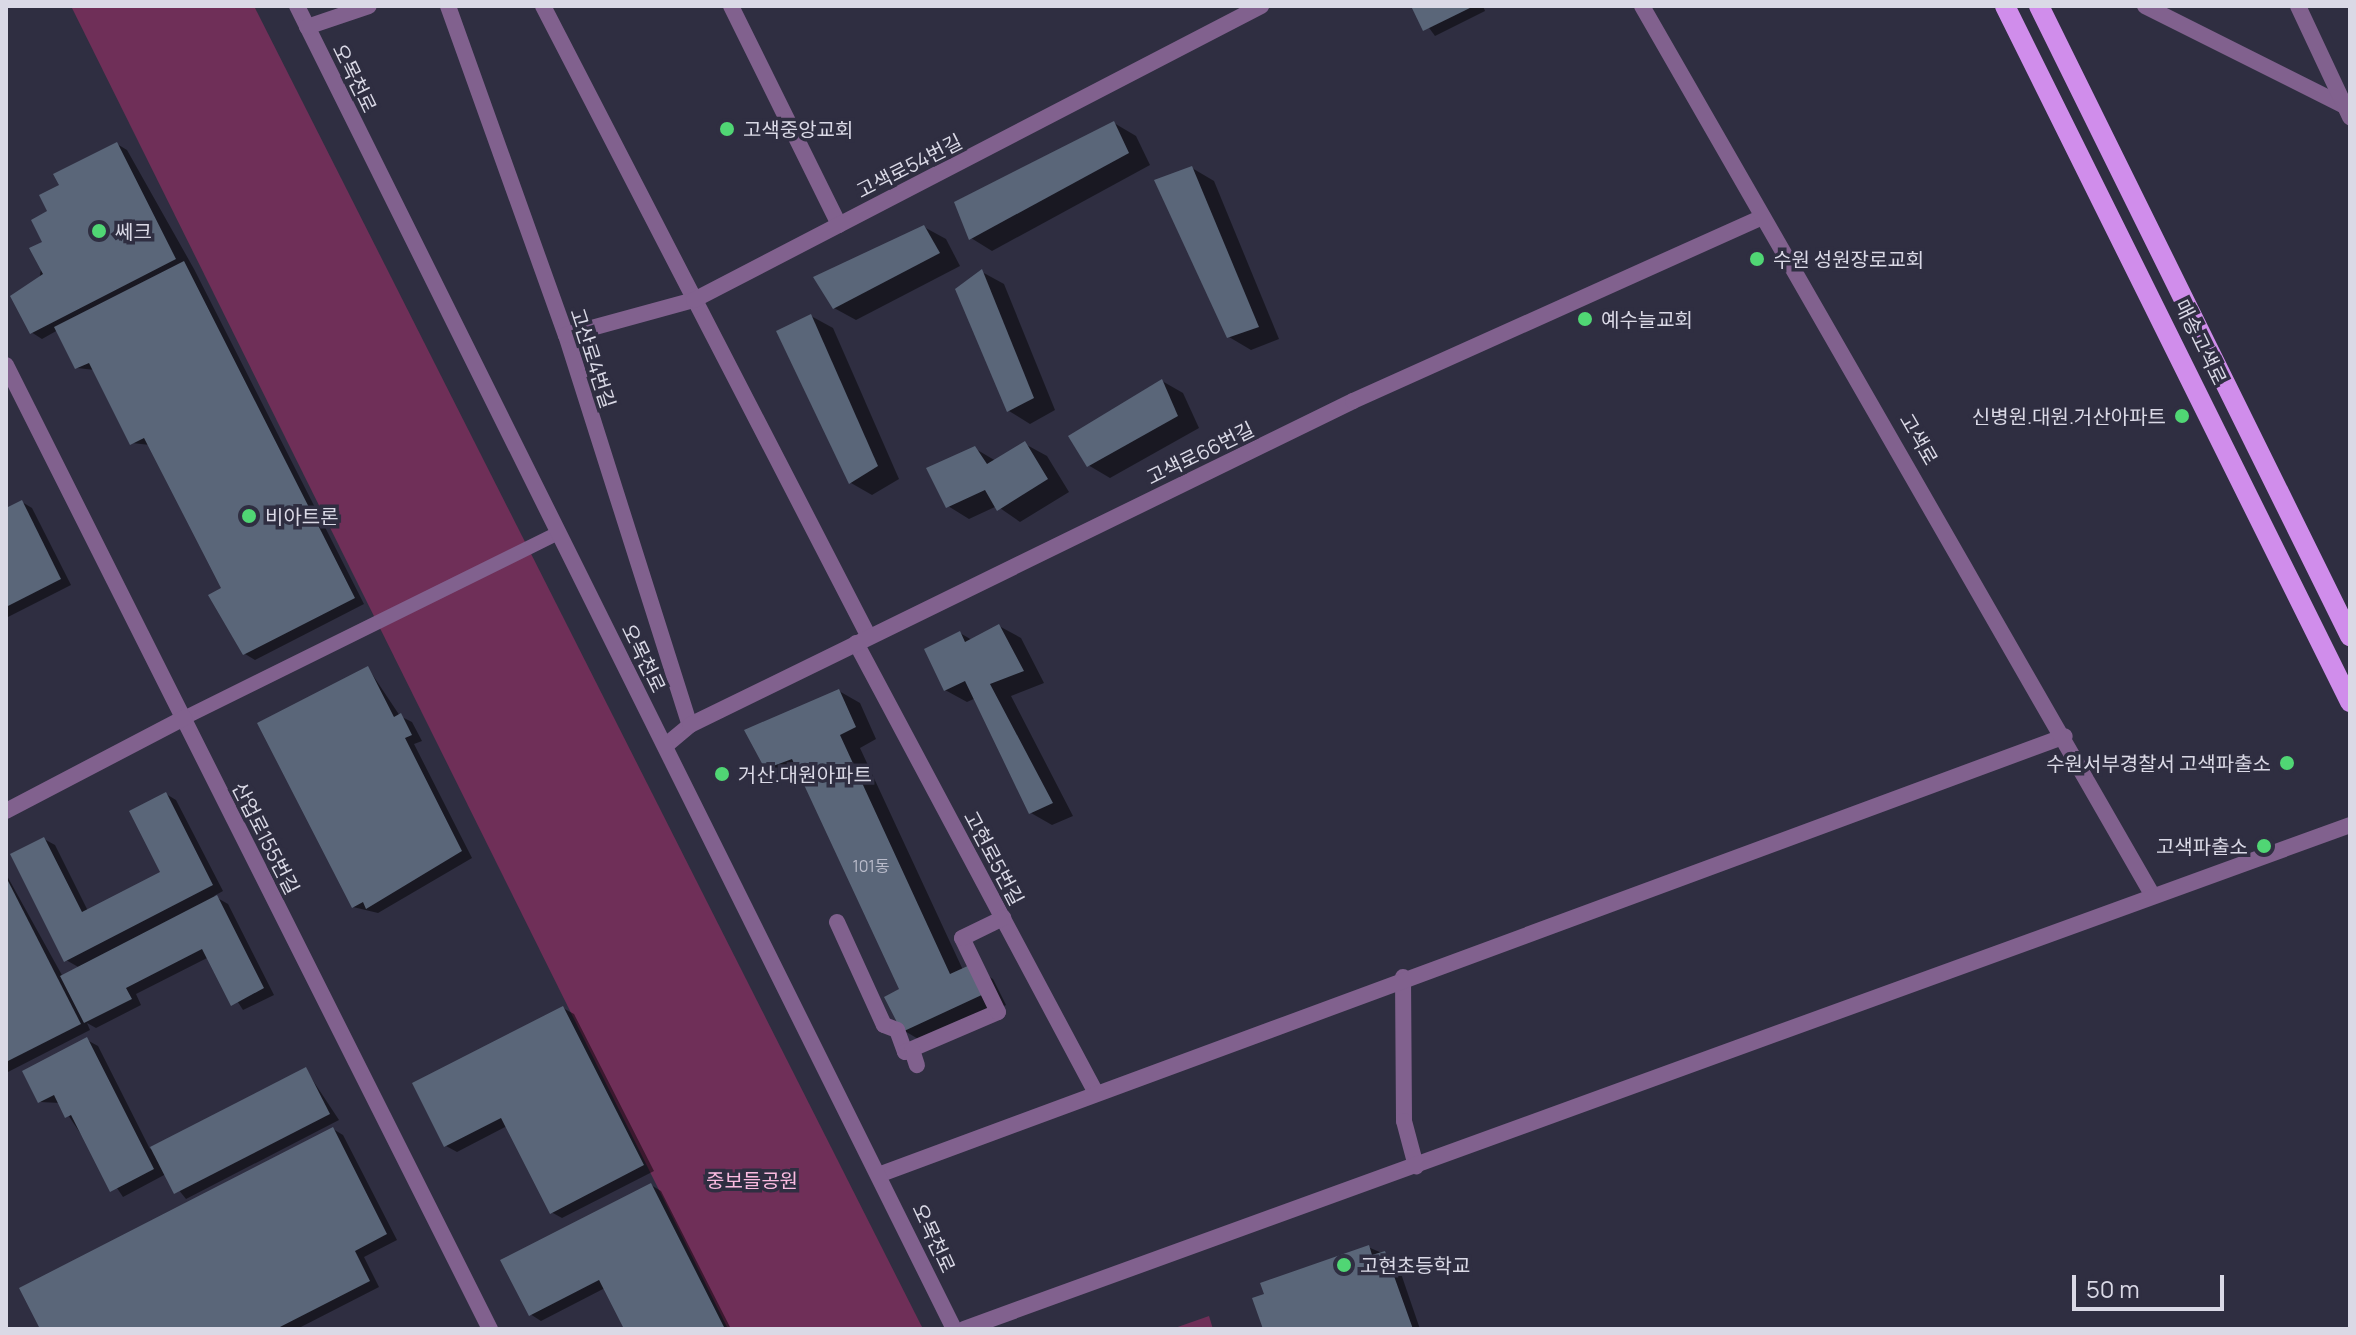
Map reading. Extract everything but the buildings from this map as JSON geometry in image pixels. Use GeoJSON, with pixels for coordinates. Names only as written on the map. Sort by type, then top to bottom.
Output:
{"type":"FeatureCollection","features":[{"type":"Feature","properties":{"kind":"main road","name":"매송고색로"},"geometry":{"type":"LineString","coordinates":[[2005,6],[2350,702]]}},
{"type":"Feature","properties":{"kind":"main road","name":"매송고색로"},"geometry":{"type":"LineString","coordinates":[[2039,6],[2350,636]]}},
{"type":"Feature","properties":{"kind":"street","name":"오목천로"},"geometry":{"type":"LineString","coordinates":[[297,6],[881,1174],[954,1329]]}},
{"type":"Feature","properties":{"kind":"street"},"geometry":{"type":"LineString","coordinates":[[307,27],[369,6]]}},
{"type":"Feature","properties":{"kind":"street","name":"고산로4번길"},"geometry":{"type":"LineString","coordinates":[[448,6],[566,335],[690,725]]}},
{"type":"Feature","properties":{"kind":"street","name":"고현로5번길"},"geometry":{"type":"LineString","coordinates":[[543,6],[694,300],[1003,918],[1096,1093]]}},
{"type":"Feature","properties":{"kind":"street"},"geometry":{"type":"LineString","coordinates":[[731,6],[839,225]]}},
{"type":"Feature","properties":{"kind":"street","name":"고색로54번길"},"geometry":{"type":"LineString","coordinates":[[566,335],[694,300],[1261,6]]}},
{"type":"Feature","properties":{"kind":"street","name":"고색로"},"geometry":{"type":"LineString","coordinates":[[1642,6],[2065,736],[2153,896]]}},
{"type":"Feature","properties":{"kind":"street"},"geometry":{"type":"LineString","coordinates":[[2145,6],[2347,112]]}},
{"type":"Feature","properties":{"kind":"street"},"geometry":{"type":"LineString","coordinates":[[2298,6],[2347,112]]}},
{"type":"Feature","properties":{"kind":"street","name":"고색로66번길"},"geometry":{"type":"LineString","coordinates":[[665,746],[690,725],[1540,312],[1581,302],[1763,217]]}},
{"type":"Feature","properties":{"kind":"street","name":"산업로155번길"},"geometry":{"type":"LineString","coordinates":[[6,365],[490,1329]]}},
{"type":"Feature","properties":{"kind":"street"},"geometry":{"type":"LineString","coordinates":[[6,811],[184,718],[559,533]]}},
{"type":"Feature","properties":{"kind":"street"},"geometry":{"type":"LineString","coordinates":[[881,1174],[1403,977],[2065,736]]}},
{"type":"Feature","properties":{"kind":"street"},"geometry":{"type":"LineString","coordinates":[[964,1329],[2350,825]]}},
{"type":"Feature","properties":{"kind":"street"},"geometry":{"type":"LineString","coordinates":[[837,922],[884,1025],[897,1030],[905,1052],[914,1057],[998,1012],[962,938],[1003,918]]}},
{"type":"Feature","properties":{"kind":"street"},"geometry":{"type":"LineString","coordinates":[[1403,977],[1404,1121],[1416,1166]]}},
{"type":"Feature","properties":{"kind":"green space","name":"중보들공원"},"geometry":{"type":"Polygon","coordinates":[[[71,6],[254,6],[923,1329],[728,1329],[71,6]]]}},
{"type":"Feature","properties":{"kind":"green space"},"geometry":{"type":"Polygon","coordinates":[[[1209,1316],[1213,1329],[1172,1329],[1209,1316]]]}},
{"type":"Feature","properties":{"kind":"place","name":"고색중앙교회"},"geometry":{"type":"Point","coordinates":[727,129]}},
{"type":"Feature","properties":{"kind":"place","name":"쎄크"},"geometry":{"type":"Point","coordinates":[99,231]}},
{"type":"Feature","properties":{"kind":"place","name":"수원 성원장로교회"},"geometry":{"type":"Point","coordinates":[1757,259]}},
{"type":"Feature","properties":{"kind":"place","name":"예수늘교회"},"geometry":{"type":"Point","coordinates":[1585,319]}},
{"type":"Feature","properties":{"kind":"place","name":"신병원.대원.거산아파트"},"geometry":{"type":"Point","coordinates":[2182,416]}},
{"type":"Feature","properties":{"kind":"place","name":"비아트론"},"geometry":{"type":"Point","coordinates":[249,516]}},
{"type":"Feature","properties":{"kind":"place","name":"수원서부경찰서 고색파출소"},"geometry":{"type":"Point","coordinates":[2287,763]}},
{"type":"Feature","properties":{"kind":"place","name":"거산.대원아파트"},"geometry":{"type":"Point","coordinates":[722,774]}},
{"type":"Feature","properties":{"kind":"place","name":"고색파출소"},"geometry":{"type":"Point","coordinates":[2264,846]}},
{"type":"Feature","properties":{"kind":"place","name":"고현초등학교"},"geometry":{"type":"Point","coordinates":[1344,1265]}}]}
